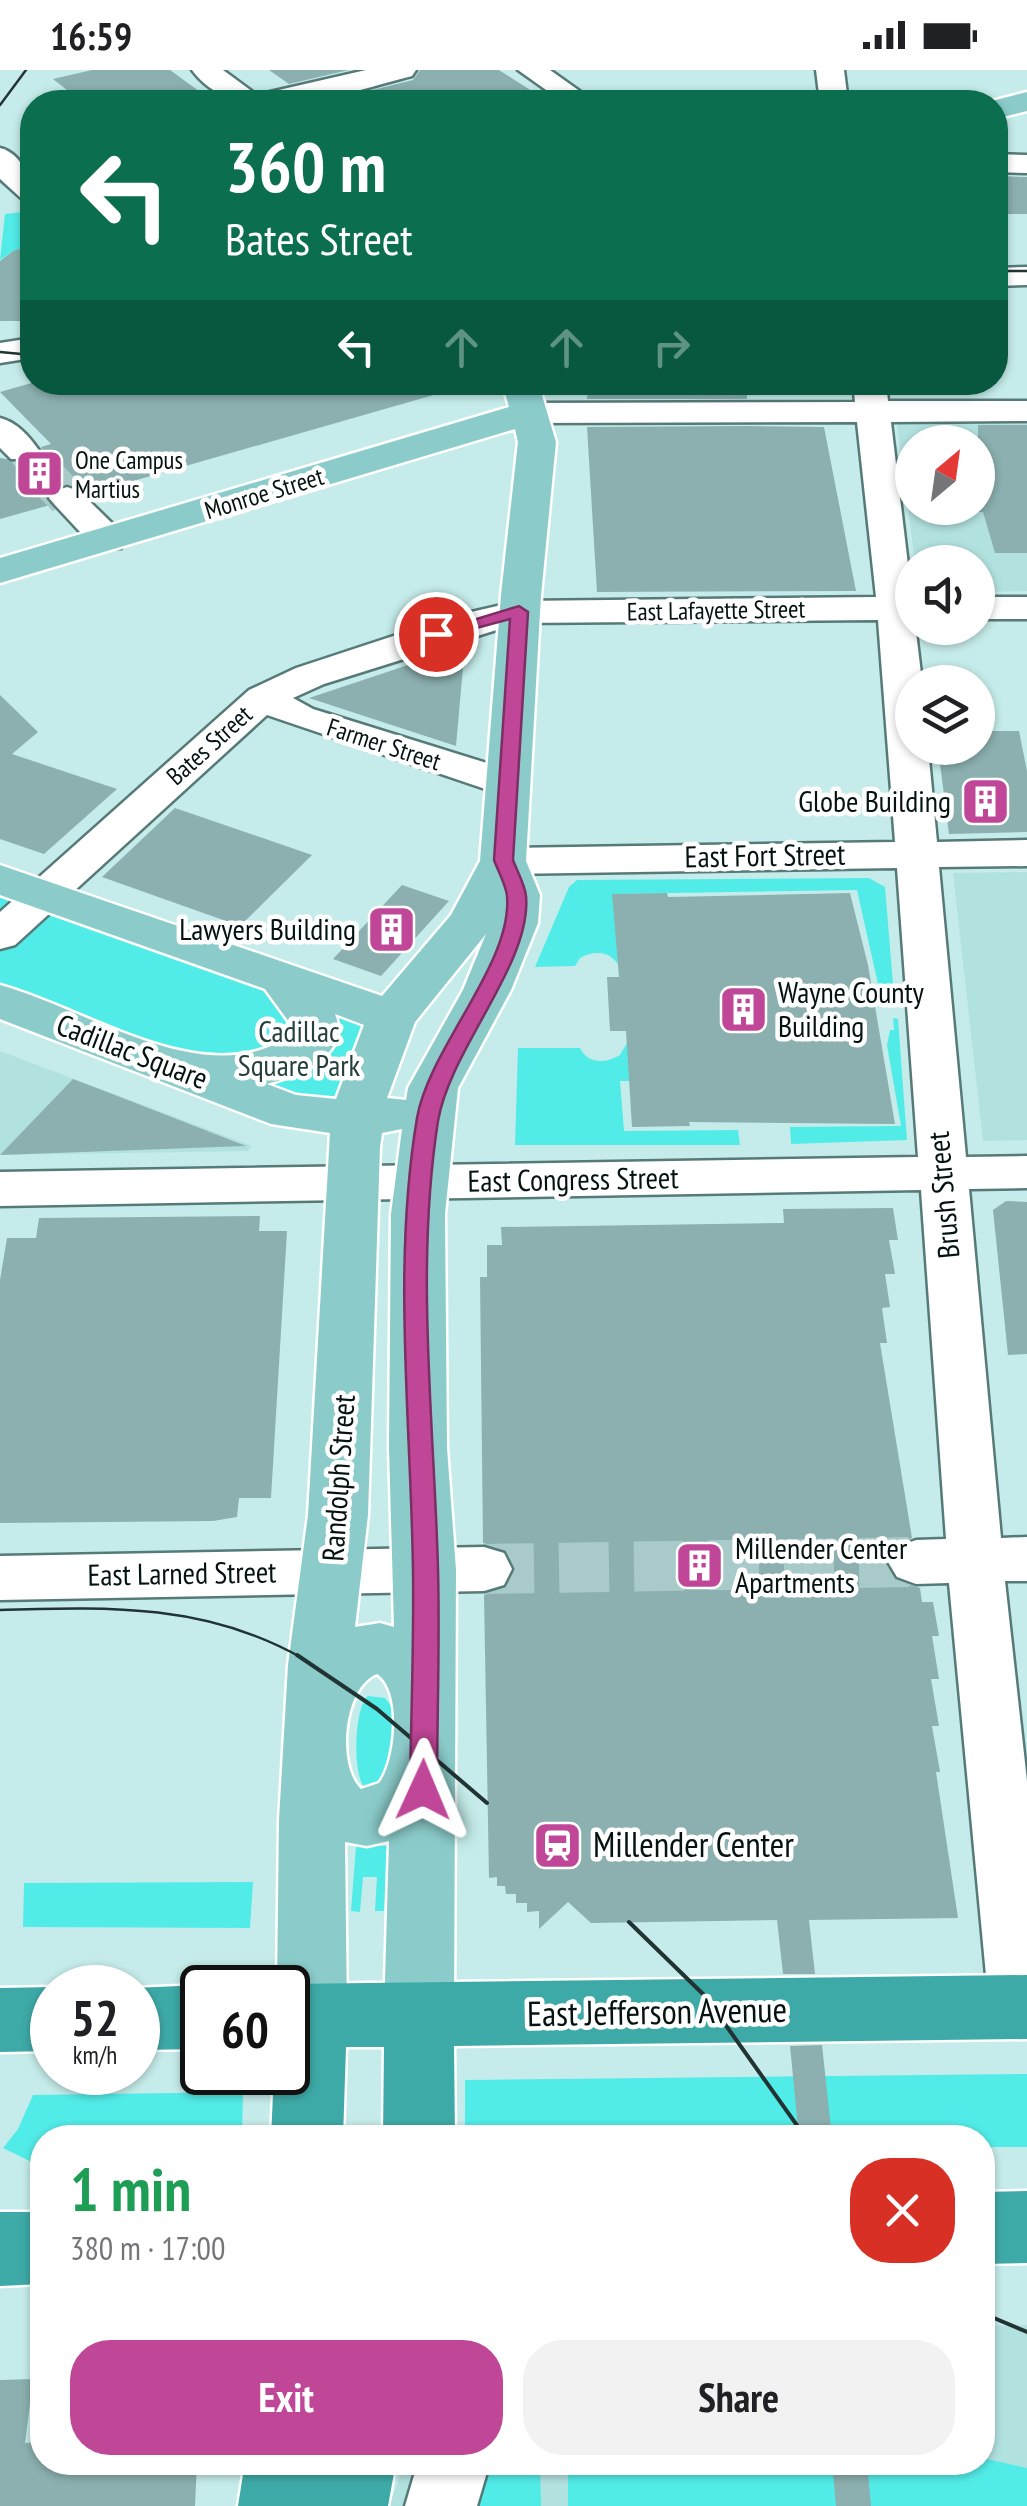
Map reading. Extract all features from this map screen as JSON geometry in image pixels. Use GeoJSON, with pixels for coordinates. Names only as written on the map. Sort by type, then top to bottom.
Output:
{"type":"FeatureCollection","features":[{"type":"Feature","properties":{"kind":"highway","name":"East Jefferson Avenue"},"geometry":{"type":"LineString","coordinates":[[310,2016],[1024,2007]]}},
{"type":"Feature","properties":{"kind":"highway","name":"Randolph Street"},"geometry":{"type":"LineString","coordinates":[[419,2015],[419,2125]]}},
{"type":"Feature","properties":{"kind":"highway"},"geometry":{"type":"LineString","coordinates":[[0,2020],[30,2019]]}},
{"type":"Feature","properties":{"kind":"highway","name":"Randolph Street"},"geometry":{"type":"LineString","coordinates":[[305,2095],[307,2125]]}},
{"type":"Feature","properties":{"kind":"highway"},"geometry":{"type":"LineString","coordinates":[[995,2228],[1027,2227]]}},
{"type":"Feature","properties":{"kind":"highway"},"geometry":{"type":"LineString","coordinates":[[0,2249],[30,2248]]}},
{"type":"Feature","properties":{"kind":"highway"},"geometry":{"type":"LineString","coordinates":[[278,2506],[282,2475]]}},
{"type":"Feature","properties":{"kind":"highway"},"geometry":{"type":"LineString","coordinates":[[348,2506],[354,2475]]}},
{"type":"Feature","properties":{"kind":"main road","name":"Monroe Street"},"geometry":{"type":"LineString","coordinates":[[0,541],[467,405],[523,398]]}},
{"type":"Feature","properties":{"kind":"main road","name":"Randolph Street"},"geometry":{"type":"LineString","coordinates":[[419,2015],[424,1727],[455,1569],[418,1448],[421,1181],[433,1088],[496,971],[514,924],[516,895],[503,860],[519,612],[536,442],[523,398]]}},
{"type":"Feature","properties":{"kind":"main road","name":"Monroe Street"},"geometry":{"type":"LineString","coordinates":[[0,571],[87,518]]}},
{"type":"Feature","properties":{"kind":"main road","name":"Randolph Street"},"geometry":{"type":"LineString","coordinates":[[303,1965],[322,1625],[333,1571],[342,1444],[358,1119],[371,1066],[392,1016],[471,920],[503,860]]}},
{"type":"Feature","properties":{"kind":"main road"},"geometry":{"type":"LineString","coordinates":[[0,879],[392,1016]]}},
{"type":"Feature","properties":{"kind":"main road"},"geometry":{"type":"LineString","coordinates":[[159,1063],[223,1073],[255,1073],[290,1060],[312,1033],[315,1015],[310,1002],[282,978]]}},
{"type":"Feature","properties":{"kind":"main road","name":"Cadillac Square"},"geometry":{"type":"LineString","coordinates":[[0,1000],[289,1112],[358,1119],[412,1108],[433,1088]]}},
{"type":"Feature","properties":{"kind":"main road"},"geometry":{"type":"LineString","coordinates":[[342,1444],[353,1467],[381,1477],[408,1466],[418,1448]]}},
{"type":"Feature","properties":{"kind":"main road"},"geometry":{"type":"LineString","coordinates":[[369,1648],[384,1649],[411,1664],[419,1676],[424,1727],[412,1791],[389,1814],[365,1818],[338,1808],[326,1795],[318,1728],[343,1660],[369,1648]]}},
{"type":"Feature","properties":{"kind":"street"},"geometry":{"type":"LineString","coordinates":[[206,70],[244,90]]}},
{"type":"Feature","properties":{"kind":"street"},"geometry":{"type":"LineString","coordinates":[[237,70],[256,90]]}},
{"type":"Feature","properties":{"kind":"street"},"geometry":{"type":"LineString","coordinates":[[318,90],[402,70]]}},
{"type":"Feature","properties":{"kind":"street"},"geometry":{"type":"LineString","coordinates":[[532,70],[576,90]]}},
{"type":"Feature","properties":{"kind":"street"},"geometry":{"type":"LineString","coordinates":[[0,161],[20,181]]}},
{"type":"Feature","properties":{"kind":"street","name":"Monroe Street"},"geometry":{"type":"LineString","coordinates":[[523,398],[870,398],[1027,410]]}},
{"type":"Feature","properties":{"kind":"street","name":"Brush Street"},"geometry":{"type":"LineString","coordinates":[[870,398],[895,552]]}},
{"type":"Feature","properties":{"kind":"street","name":"East Lafayette Street"},"geometry":{"type":"LineString","coordinates":[[519,612],[895,607]]}},
{"type":"Feature","properties":{"kind":"street"},"geometry":{"type":"LineString","coordinates":[[995,608],[1027,608]]}},
{"type":"Feature","properties":{"kind":"street","name":"Bates Street"},"geometry":{"type":"LineString","coordinates":[[0,936],[263,698],[310,676],[519,612]]}},
{"type":"Feature","properties":{"kind":"street","name":"Brush Street"},"geometry":{"type":"LineString","coordinates":[[906,645],[916,853],[942,1174],[1001,1560],[1024,2007]]}},
{"type":"Feature","properties":{"kind":"street","name":"Farmer Street"},"geometry":{"type":"LineString","coordinates":[[263,698],[299,717],[508,783]]}},
{"type":"Feature","properties":{"kind":"street","name":"East Fort Street"},"geometry":{"type":"LineString","coordinates":[[503,860],[1027,852]]}},
{"type":"Feature","properties":{"kind":"street","name":"East Congress Street"},"geometry":{"type":"LineString","coordinates":[[0,1189],[1027,1172]]}},
{"type":"Feature","properties":{"kind":"street"},"geometry":{"type":"LineString","coordinates":[[916,1562],[1001,1560]]}},
{"type":"Feature","properties":{"kind":"street","name":"East Larned Street"},"geometry":{"type":"LineString","coordinates":[[0,1578],[455,1569]]}},
{"type":"Feature","properties":{"kind":"street"},"geometry":{"type":"LineString","coordinates":[[440,2506],[450,2475]]}},
{"type":"Feature","properties":{"kind":"shaded area"},"geometry":{"type":"Polygon","coordinates":[[[897,424],[1027,424],[1027,591],[995,592],[995,545],[913,545],[910,525],[995,525],[995,425],[897,424]]]}},
{"type":"Feature","properties":{"kind":"shaded area"},"geometry":{"type":"Polygon","coordinates":[[[1027,872],[1027,1140],[983,1141],[953,873],[1027,872]]]}},
{"type":"Feature","properties":{"kind":"shaded area"},"geometry":{"type":"Polygon","coordinates":[[[0,1051],[252,1146],[248,1151],[0,1155],[0,1051]]]}},
{"type":"Feature","properties":{"kind":"shaded area"},"geometry":{"type":"Polygon","coordinates":[[[1027,2325],[1027,2506],[389,2506],[401,2475],[995,2475],[995,2326],[1027,2325]]]}},
{"type":"Feature","properties":{"kind":"green space"},"geometry":{"type":"Polygon","coordinates":[[[20,212],[20,250],[0,260],[5,214],[20,212]]]}},
{"type":"Feature","properties":{"kind":"green space"},"geometry":{"type":"Polygon","coordinates":[[[869,878],[885,887],[893,984],[878,984],[857,890],[613,894],[619,966],[612,957],[596,953],[580,958],[575,966],[535,967],[569,887],[577,880],[869,878]]]}},
{"type":"Feature","properties":{"kind":"green space","name":"Cadillac Square Park"},"geometry":{"type":"Polygon","coordinates":[[[0,879],[392,1017],[358,1119],[0,1001],[0,879]]]}},
{"type":"Feature","properties":{"kind":"green space"},"geometry":{"type":"Polygon","coordinates":[[[893,1018],[898,1019],[907,1140],[791,1144],[790,1127],[901,1126],[887,1045],[890,1030],[894,1030],[893,1018]]]}},
{"type":"Feature","properties":{"kind":"green space"},"geometry":{"type":"Polygon","coordinates":[[[627,1043],[634,1081],[620,1081],[624,1131],[738,1130],[740,1145],[515,1145],[518,1048],[580,1048],[592,1060],[603,1061],[620,1055],[627,1043]]]}},
{"type":"Feature","properties":{"kind":"green space"},"geometry":{"type":"Polygon","coordinates":[[[368,1696],[385,1698],[392,1707],[392,1776],[387,1786],[365,1788],[358,1770],[356,1741],[360,1713],[368,1696]]]}},
{"type":"Feature","properties":{"kind":"green space"},"geometry":{"type":"Polygon","coordinates":[[[356,1846],[387,1846],[384,1911],[375,1911],[377,1877],[363,1877],[360,1912],[351,1911],[356,1846]]]}},
{"type":"Feature","properties":{"kind":"green space"},"geometry":{"type":"Polygon","coordinates":[[[253,1882],[250,1928],[23,1927],[24,1883],[253,1882]]]}},
{"type":"Feature","properties":{"kind":"green space"},"geometry":{"type":"Polygon","coordinates":[[[1027,2074],[1027,2147],[995,2147],[995,2125],[465,2125],[465,2080],[1027,2074]]]}},
{"type":"Feature","properties":{"kind":"green space"},"geometry":{"type":"Polygon","coordinates":[[[33,2095],[243,2095],[242,2125],[30,2125],[30,2161],[3,2148],[18,2129],[33,2095]]]}},
{"type":"Feature","properties":{"kind":"green space"},"geometry":{"type":"Polygon","coordinates":[[[995,2461],[1027,2468],[1027,2506],[568,2506],[568,2475],[995,2475],[995,2461]]]}},
{"type":"Feature","properties":{"kind":"green space"},"geometry":{"type":"Polygon","coordinates":[[[474,2475],[540,2475],[541,2506],[464,2506],[474,2475]]]}},
{"type":"Feature","properties":{"kind":"building"},"geometry":{"type":"Polygon","coordinates":[[[92,70],[170,70],[198,90],[67,90],[53,79],[92,70]]]}},
{"type":"Feature","properties":{"kind":"building"},"geometry":{"type":"Polygon","coordinates":[[[269,70],[349,70],[289,84],[269,70]]]}},
{"type":"Feature","properties":{"kind":"building"},"geometry":{"type":"Polygon","coordinates":[[[420,70],[499,70],[530,90],[373,90],[413,80],[420,70]]]}},
{"type":"Feature","properties":{"kind":"building"},"geometry":{"type":"Polygon","coordinates":[[[1008,176],[1027,177],[1027,214],[1008,214],[1008,176]]]}},
{"type":"Feature","properties":{"kind":"building"},"geometry":{"type":"Polygon","coordinates":[[[20,249],[20,321],[0,321],[0,261],[20,249]]]}},
{"type":"Feature","properties":{"kind":"building"},"geometry":{"type":"Polygon","coordinates":[[[20,386],[20,395],[434,395],[88,494],[66,483],[46,496],[50,505],[0,519],[0,458],[35,463],[43,454],[41,447],[51,444],[0,392],[20,386]]]}},
{"type":"Feature","properties":{"kind":"building"},"geometry":{"type":"Polygon","coordinates":[[[587,395],[747,395],[747,399],[587,399],[587,395]]]}},
{"type":"Feature","properties":{"kind":"building"},"geometry":{"type":"Polygon","coordinates":[[[995,425],[1027,425],[1027,553],[995,553],[987,525],[995,525],[995,425]]]}},
{"type":"Feature","properties":{"kind":"building"},"geometry":{"type":"Polygon","coordinates":[[[587,427],[824,427],[856,591],[597,592],[587,427]]]}},
{"type":"Feature","properties":{"kind":"building"},"geometry":{"type":"Polygon","coordinates":[[[465,645],[456,746],[309,698],[399,668],[465,645]]]}},
{"type":"Feature","properties":{"kind":"building"},"geometry":{"type":"Polygon","coordinates":[[[0,695],[38,732],[12,754],[117,789],[44,854],[0,839],[0,695]]]}},
{"type":"Feature","properties":{"kind":"building","name":"Globe Building"},"geometry":{"type":"Polygon","coordinates":[[[995,731],[1019,731],[1027,771],[1027,832],[949,834],[940,765],[995,765],[995,731]]]}},
{"type":"Feature","properties":{"kind":"building"},"geometry":{"type":"Polygon","coordinates":[[[175,808],[312,855],[240,926],[102,877],[175,808]]]}},
{"type":"Feature","properties":{"kind":"building","name":"Lawyers Building"},"geometry":{"type":"Polygon","coordinates":[[[402,885],[449,901],[381,976],[333,959],[402,885]]]}},
{"type":"Feature","properties":{"kind":"building","name":"Wayne County Building"},"geometry":{"type":"Polygon","coordinates":[[[667,893],[668,897],[850,893],[868,965],[895,1124],[689,1122],[690,1126],[632,1127],[626,1031],[610,1031],[607,977],[619,977],[612,894],[667,893]]]}},
{"type":"Feature","properties":{"kind":"building"},"geometry":{"type":"Polygon","coordinates":[[[73,1079],[120,1097],[246,1146],[0,1155],[73,1079]]]}},
{"type":"Feature","properties":{"kind":"building"},"geometry":{"type":"Polygon","coordinates":[[[1006,1201],[1027,1202],[1027,1354],[1008,1355],[993,1210],[1006,1201]]]}},
{"type":"Feature","properties":{"kind":"building","name":"Millender Center Apartments"},"geometry":{"type":"Polygon","coordinates":[[[893,1208],[898,1240],[889,1240],[895,1274],[885,1274],[890,1307],[882,1308],[887,1343],[880,1343],[912,1538],[894,1545],[885,1564],[896,1581],[920,1588],[922,1602],[933,1602],[939,1636],[932,1636],[939,1679],[931,1679],[939,1726],[932,1726],[958,1918],[809,1920],[815,1974],[783,1974],[777,1920],[591,1923],[568,1902],[539,1929],[539,1911],[527,1912],[527,1903],[516,1903],[516,1894],[506,1894],[505,1886],[497,1886],[497,1877],[489,1878],[484,1595],[507,1587],[515,1567],[505,1549],[483,1543],[480,1277],[487,1277],[487,1245],[502,1245],[501,1227],[784,1223],[783,1209],[893,1208]]]}},
{"type":"Feature","properties":{"kind":"building"},"geometry":{"type":"Polygon","coordinates":[[[260,1216],[259,1231],[287,1231],[271,1498],[239,1498],[237,1517],[213,1521],[0,1523],[0,1280],[7,1238],[36,1238],[39,1218],[260,1216]]]}},
{"type":"Feature","properties":{"kind":"building"},"geometry":{"type":"Polygon","coordinates":[[[822,2045],[831,2125],[798,2125],[790,2046],[822,2045]]]}},
{"type":"Feature","properties":{"kind":"building"},"geometry":{"type":"Polygon","coordinates":[[[30,2379],[25,2443],[30,2443],[30,2475],[196,2475],[195,2506],[0,2506],[0,2380],[30,2379]]]}},
{"type":"Feature","properties":{"kind":"building"},"geometry":{"type":"Polygon","coordinates":[[[833,2475],[868,2475],[871,2506],[836,2506],[833,2475]]]}},
{"type":"Feature","properties":{"kind":"tunnel"},"geometry":{"type":"LineString","coordinates":[[23,452],[46,476]]}},
{"type":"Feature","properties":{"kind":"tunnel"},"geometry":{"type":"LineString","coordinates":[[44,474],[67,498]]}},
{"type":"Feature","properties":{"kind":"tunnel"},"geometry":{"type":"LineString","coordinates":[[484,1569],[916,1562]]}},
{"type":"Feature","properties":{"kind":"tram line"},"geometry":{"type":"LineString","coordinates":[[0,105],[26,70]]}},
{"type":"Feature","properties":{"kind":"tram line"},"geometry":{"type":"LineString","coordinates":[[1008,271],[1027,271]]}},
{"type":"Feature","properties":{"kind":"tram line"},"geometry":{"type":"LineString","coordinates":[[0,352],[20,354]]}},
{"type":"Feature","properties":{"kind":"tram line"},"geometry":{"type":"LineString","coordinates":[[0,1610],[79,1608],[155,1612],[229,1627],[300,1657]]}},
{"type":"Feature","properties":{"kind":"tram line"},"geometry":{"type":"LineString","coordinates":[[300,1657],[377,1709],[487,1803]]}},
{"type":"Feature","properties":{"kind":"tram line"},"geometry":{"type":"LineString","coordinates":[[629,1922],[705,1996],[797,2125]]}},
{"type":"Feature","properties":{"kind":"tram line"},"geometry":{"type":"LineString","coordinates":[[995,2318],[1027,2332]]}},
{"type":"Feature","properties":{"kind":"place","name":"One Campus Martius"},"geometry":{"type":"Point","coordinates":[40,474]}},
{"type":"Feature","properties":{"kind":"place","name":"Globe Building"},"geometry":{"type":"Point","coordinates":[986,802]}},
{"type":"Feature","properties":{"kind":"place","name":"Lawyers Building"},"geometry":{"type":"Point","coordinates":[391,930]}},
{"type":"Feature","properties":{"kind":"place","name":"Wayne County Building"},"geometry":{"type":"Point","coordinates":[743,1010]}},
{"type":"Feature","properties":{"kind":"place","name":"Millender Center Apartments"},"geometry":{"type":"Point","coordinates":[700,1566]}},
{"type":"Feature","properties":{"kind":"place","name":"Millender Center"},"geometry":{"type":"Point","coordinates":[558,1845]}},
{"type":"Feature","properties":{"kind":"route"},"geometry":{"type":"LineString","coordinates":[[423,1790],[426,1570],[418,1448],[418,1214],[423,1149],[433,1088],[452,1046],[496,971],[514,924],[516,895],[503,860],[519,612],[436,634]]}}]}
